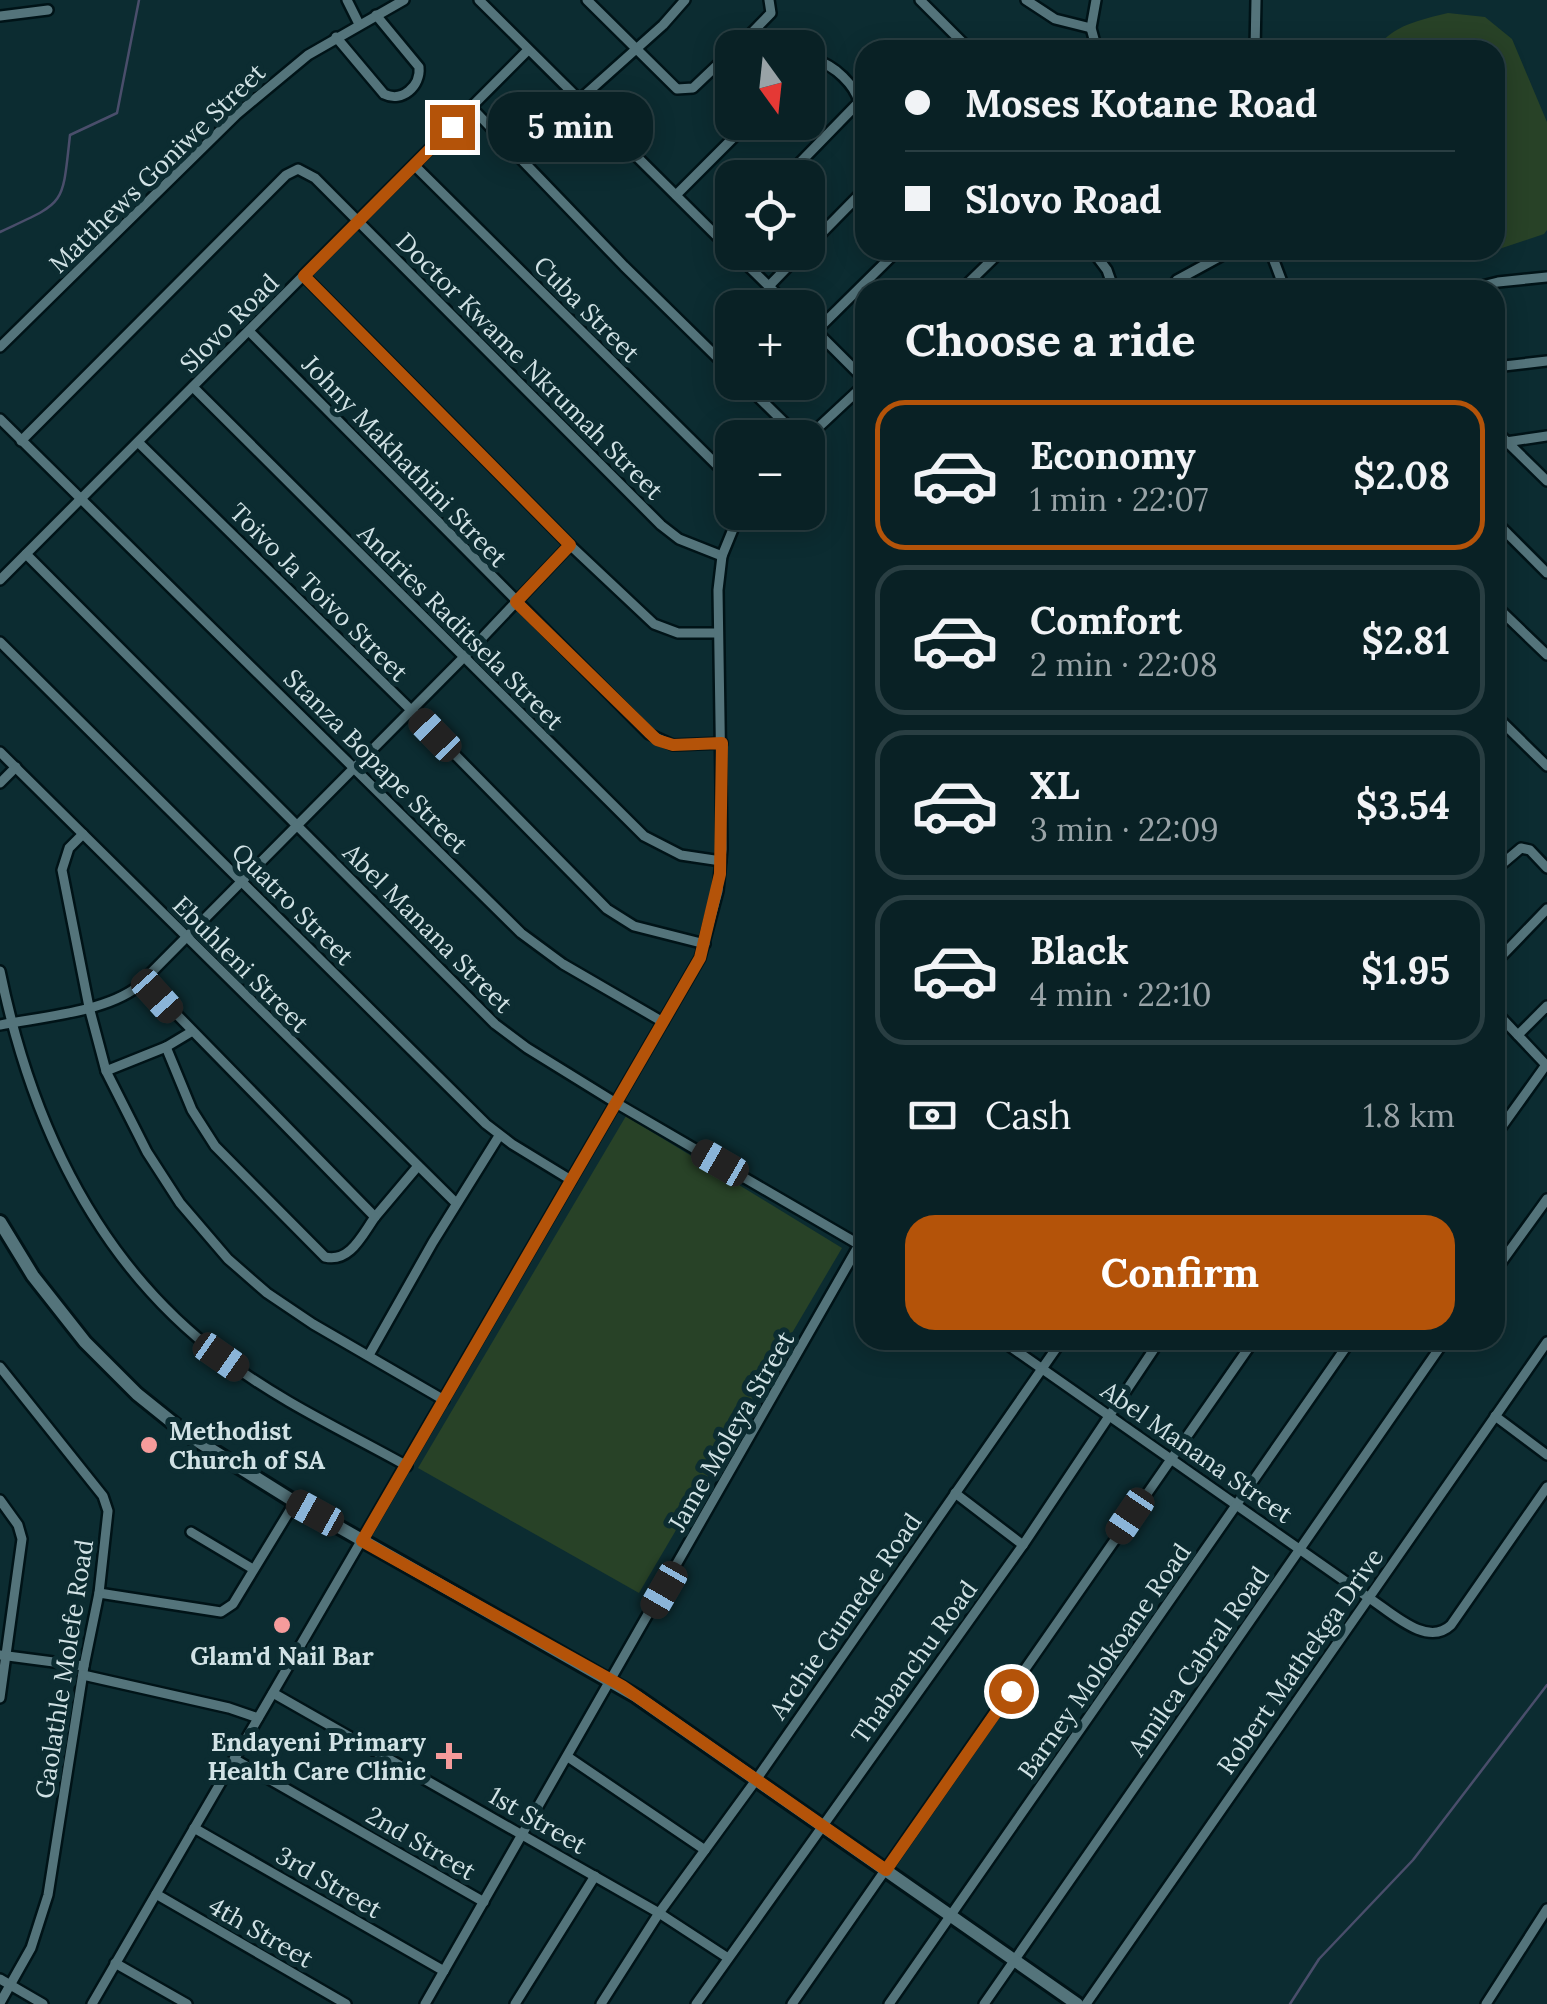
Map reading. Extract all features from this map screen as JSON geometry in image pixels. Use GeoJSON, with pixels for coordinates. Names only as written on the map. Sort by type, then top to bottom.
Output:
{"type":"FeatureCollection","features":[{"type":"Feature","properties":{"kind":"street"},"geometry":{"type":"LineString","coordinates":[[347,0],[360,24]]}},
{"type":"Feature","properties":{"kind":"street","name":"Matthews Goniwe Street"},"geometry":{"type":"LineString","coordinates":[[0,347],[216,133],[295,65],[404,0]]}},
{"type":"Feature","properties":{"kind":"street"},"geometry":{"type":"LineString","coordinates":[[478,0],[715,233]]}},
{"type":"Feature","properties":{"kind":"street"},"geometry":{"type":"LineString","coordinates":[[588,0],[681,91],[693,88],[715,67]]}},
{"type":"Feature","properties":{"kind":"street"},"geometry":{"type":"LineString","coordinates":[[578,101],[685,0]]}},
{"type":"Feature","properties":{"kind":"street"},"geometry":{"type":"LineString","coordinates":[[754,30],[771,14],[769,0]]}},
{"type":"Feature","properties":{"kind":"street"},"geometry":{"type":"LineString","coordinates":[[920,0],[960,40]]}},
{"type":"Feature","properties":{"kind":"street"},"geometry":{"type":"LineString","coordinates":[[1026,0],[1054,19],[1091,28]]}},
{"type":"Feature","properties":{"kind":"street"},"geometry":{"type":"LineString","coordinates":[[1094,40],[1091,28],[1096,0]]}},
{"type":"Feature","properties":{"kind":"street"},"geometry":{"type":"LineString","coordinates":[[1255,40],[1256,0]]}},
{"type":"Feature","properties":{"kind":"street"},"geometry":{"type":"LineString","coordinates":[[0,16],[48,10]]}},
{"type":"Feature","properties":{"kind":"street"},"geometry":{"type":"LineString","coordinates":[[336,38],[384,94],[400,97],[417,82],[419,67],[376,15]]}},
{"type":"Feature","properties":{"kind":"street","name":"Slovo Road"},"geometry":{"type":"LineString","coordinates":[[0,580],[527,51]]}},
{"type":"Feature","properties":{"kind":"street"},"geometry":{"type":"LineString","coordinates":[[825,64],[855,92]]}},
{"type":"Feature","properties":{"kind":"street"},"geometry":{"type":"LineString","coordinates":[[825,137],[855,106]]}},
{"type":"Feature","properties":{"kind":"street"},"geometry":{"type":"LineString","coordinates":[[471,108],[715,355]]}},
{"type":"Feature","properties":{"kind":"street"},"geometry":{"type":"LineString","coordinates":[[676,196],[731,140]]}},
{"type":"Feature","properties":{"kind":"street"},"geometry":{"type":"LineString","coordinates":[[803,160],[822,140]]}},
{"type":"Feature","properties":{"kind":"street","name":"Cuba Street"},"geometry":{"type":"LineString","coordinates":[[414,165],[715,463]]}},
{"type":"Feature","properties":{"kind":"street","name":"Doctor Kwame Nkrumah Street"},"geometry":{"type":"LineString","coordinates":[[22,441],[292,171],[308,172],[670,533],[722,556]]}},
{"type":"Feature","properties":{"kind":"street"},"geometry":{"type":"LineString","coordinates":[[825,230],[855,199]]}},
{"type":"Feature","properties":{"kind":"street"},"geometry":{"type":"LineString","coordinates":[[864,280],[887,260]]}},
{"type":"Feature","properties":{"kind":"street"},"geometry":{"type":"LineString","coordinates":[[971,280],[992,260]]}},
{"type":"Feature","properties":{"kind":"street"},"geometry":{"type":"LineString","coordinates":[[1177,280],[1214,260]]}},
{"type":"Feature","properties":{"kind":"street"},"geometry":{"type":"LineString","coordinates":[[753,270],[773,290]]}},
{"type":"Feature","properties":{"kind":"street"},"geometry":{"type":"LineString","coordinates":[[769,286],[785,270]]}},
{"type":"Feature","properties":{"kind":"street"},"geometry":{"type":"LineString","coordinates":[[304,276],[570,545],[654,624],[678,634],[718,633]]}},
{"type":"Feature","properties":{"kind":"street"},"geometry":{"type":"LineString","coordinates":[[1505,281],[1547,277]]}},
{"type":"Feature","properties":{"kind":"street"},"geometry":{"type":"LineString","coordinates":[[825,315],[855,288]]}},
{"type":"Feature","properties":{"kind":"street","name":"Johny Makhathini Street"},"geometry":{"type":"LineString","coordinates":[[249,330],[657,740],[673,745],[722,743]]}},
{"type":"Feature","properties":{"kind":"street"},"geometry":{"type":"LineString","coordinates":[[825,340],[855,372]]}},
{"type":"Feature","properties":{"kind":"street"},"geometry":{"type":"LineString","coordinates":[[1505,367],[1547,361]]}},
{"type":"Feature","properties":{"kind":"street","name":"Andries Raditsela Street"},"geometry":{"type":"LineString","coordinates":[[193,387],[654,844],[681,855],[721,861]]}},
{"type":"Feature","properties":{"kind":"street"},"geometry":{"type":"LineString","coordinates":[[825,421],[855,392]]}},
{"type":"Feature","properties":{"kind":"street"},"geometry":{"type":"LineString","coordinates":[[761,400],[782,420]]}},
{"type":"Feature","properties":{"kind":"street","name":"Stanza Bopape Street"},"geometry":{"type":"LineString","coordinates":[[0,419],[535,945],[663,1022]]}},
{"type":"Feature","properties":{"kind":"street"},"geometry":{"type":"LineString","coordinates":[[1506,442],[1547,436]]}},
{"type":"Feature","properties":{"kind":"street"},"geometry":{"type":"LineString","coordinates":[[1506,442],[1547,481]]}},
{"type":"Feature","properties":{"kind":"street","name":"Toivo Ja Toivo Street"},"geometry":{"type":"LineString","coordinates":[[139,443],[410,709],[607,910],[634,926],[705,944]]}},
{"type":"Feature","properties":{"kind":"street"},"geometry":{"type":"LineString","coordinates":[[92,2004],[695,970],[705,944],[721,861],[718,633],[722,556],[733,530]]}},
{"type":"Feature","properties":{"kind":"street"},"geometry":{"type":"LineString","coordinates":[[1505,531],[1547,573]]}},
{"type":"Feature","properties":{"kind":"street"},"geometry":{"type":"LineString","coordinates":[[5,1024],[126,996],[463,658],[570,545]]}},
{"type":"Feature","properties":{"kind":"street","name":"Abel Manana Street"},"geometry":{"type":"LineString","coordinates":[[26,554],[495,1024],[616,1103],[855,1243]]}},
{"type":"Feature","properties":{"kind":"street"},"geometry":{"type":"LineString","coordinates":[[1505,615],[1547,655]]}},
{"type":"Feature","properties":{"kind":"street","name":"Quatro Street"},"geometry":{"type":"LineString","coordinates":[[0,642],[500,1136],[570,1180]]}},
{"type":"Feature","properties":{"kind":"street"},"geometry":{"type":"LineString","coordinates":[[1505,725],[1547,766]]}},
{"type":"Feature","properties":{"kind":"street","name":"Ebuhleni Street"},"geometry":{"type":"LineString","coordinates":[[0,752],[456,1204]]}},
{"type":"Feature","properties":{"kind":"street"},"geometry":{"type":"LineString","coordinates":[[0,784],[16,767]]}},
{"type":"Feature","properties":{"kind":"street"},"geometry":{"type":"LineString","coordinates":[[83,834],[70,848],[62,870],[89,1007],[106,1071],[163,1180],[208,1237],[278,1301],[444,1400]]}},
{"type":"Feature","properties":{"kind":"street"},"geometry":{"type":"LineString","coordinates":[[1505,862],[1521,848],[1530,850],[1547,868]]}},
{"type":"Feature","properties":{"kind":"street"},"geometry":{"type":"LineString","coordinates":[[1505,952],[1547,908]]}},
{"type":"Feature","properties":{"kind":"street"},"geometry":{"type":"LineString","coordinates":[[0,971],[5,1024],[62,1164],[91,1214],[150,1292],[245,1374],[407,1466]]}},
{"type":"Feature","properties":{"kind":"street"},"geometry":{"type":"LineString","coordinates":[[144,980],[375,1217]]}},
{"type":"Feature","properties":{"kind":"street"},"geometry":{"type":"LineString","coordinates":[[1518,1035],[1547,1006]]}},
{"type":"Feature","properties":{"kind":"street"},"geometry":{"type":"LineString","coordinates":[[1505,1022],[1546,1066],[1505,1122]]}},
{"type":"Feature","properties":{"kind":"street"},"geometry":{"type":"LineString","coordinates":[[106,1071],[166,1047],[191,1032]]}},
{"type":"Feature","properties":{"kind":"street"},"geometry":{"type":"LineString","coordinates":[[166,1047],[192,1110],[216,1146],[325,1257],[337,1258],[348,1253],[418,1166]]}},
{"type":"Feature","properties":{"kind":"street"},"geometry":{"type":"LineString","coordinates":[[370,1355],[456,1204],[500,1136]]}},
{"type":"Feature","properties":{"kind":"street"},"geometry":{"type":"LineString","coordinates":[[1505,1257],[1547,1199]]}},
{"type":"Feature","properties":{"kind":"street"},"geometry":{"type":"LineString","coordinates":[[0,1222],[59,1311],[119,1377],[188,1435],[362,1541],[611,1680],[1077,2004]]}},
{"type":"Feature","properties":{"kind":"street","name":"Jame Moleya Street"},"geometry":{"type":"LineString","coordinates":[[429,2003],[855,1259]]}},
{"type":"Feature","properties":{"kind":"street","name":"Robert Mathekga Drive"},"geometry":{"type":"LineString","coordinates":[[1086,2004],[1496,1416],[1543,1356],[1547,1342]]}},
{"type":"Feature","properties":{"kind":"street","name":"Abel Manana Street"},"geometry":{"type":"LineString","coordinates":[[1015,1350],[1368,1598],[1426,1634],[1444,1631],[1547,1488]]}},
{"type":"Feature","properties":{"kind":"street","name":"Archie Gumede Road"},"geometry":{"type":"LineString","coordinates":[[601,2004],[659,1913],[1055,1350]]}},
{"type":"Feature","properties":{"kind":"street","name":"Thabanchu Road"},"geometry":{"type":"LineString","coordinates":[[696,2004],[1023,1545],[1153,1350]]}},
{"type":"Feature","properties":{"kind":"street"},"geometry":{"type":"LineString","coordinates":[[792,2004],[1247,1350]]}},
{"type":"Feature","properties":{"kind":"street","name":"Barney Molokoane Road"},"geometry":{"type":"LineString","coordinates":[[889,2004],[1344,1350]]}},
{"type":"Feature","properties":{"kind":"street","name":"Amilca Cabral Road"},"geometry":{"type":"LineString","coordinates":[[984,2004],[1437,1350]]}},
{"type":"Feature","properties":{"kind":"street","name":"Gaolathle Molefe Road"},"geometry":{"type":"LineString","coordinates":[[0,1367],[106,1503],[108,1518],[48,1896],[38,1932],[0,2002]]}},
{"type":"Feature","properties":{"kind":"street"},"geometry":{"type":"LineString","coordinates":[[1496,1416],[1547,1455]]}},
{"type":"Feature","properties":{"kind":"street"},"geometry":{"type":"LineString","coordinates":[[955,1493],[1023,1545]]}},
{"type":"Feature","properties":{"kind":"street"},"geometry":{"type":"LineString","coordinates":[[0,1500],[22,1539],[0,1698]]}},
{"type":"Feature","properties":{"kind":"street"},"geometry":{"type":"LineString","coordinates":[[99,1593],[221,1612],[233,1604],[295,1502]]}},
{"type":"Feature","properties":{"kind":"street"},"geometry":{"type":"LineString","coordinates":[[191,1532],[254,1570]]}},
{"type":"Feature","properties":{"kind":"street"},"geometry":{"type":"LineString","coordinates":[[4,1655],[83,1670],[258,1718]]}},
{"type":"Feature","properties":{"kind":"street","name":"1st Street"},"geometry":{"type":"LineString","coordinates":[[273,1692],[596,1876],[728,1958]]}},
{"type":"Feature","properties":{"kind":"street"},"geometry":{"type":"LineString","coordinates":[[568,1757],[705,1850]]}},
{"type":"Feature","properties":{"kind":"street","name":"2nd Street"},"geometry":{"type":"LineString","coordinates":[[234,1759],[484,1902]]}},
{"type":"Feature","properties":{"kind":"street","name":"3rd Street"},"geometry":{"type":"LineString","coordinates":[[194,1828],[444,1971]]}},
{"type":"Feature","properties":{"kind":"street"},"geometry":{"type":"LineString","coordinates":[[515,2004],[596,1876]]}},
{"type":"Feature","properties":{"kind":"street","name":"4th Street"},"geometry":{"type":"LineString","coordinates":[[156,1894],[346,2004]]}},
{"type":"Feature","properties":{"kind":"street"},"geometry":{"type":"LineString","coordinates":[[1486,2004],[1547,1909]]}},
{"type":"Feature","properties":{"kind":"street"},"geometry":{"type":"LineString","coordinates":[[115,1963],[187,2004]]}},
{"type":"Feature","properties":{"kind":"street"},"geometry":{"type":"LineString","coordinates":[[0,1979],[43,2004]]}},
{"type":"Feature","properties":{"kind":"green space"},"geometry":{"type":"Polygon","coordinates":[[[1448,13],[1485,17],[1512,39],[1547,122],[1544,234],[1505,247],[1505,40],[1384,40],[1417,21],[1448,13]]]}},
{"type":"Feature","properties":{"kind":"green space"},"geometry":{"type":"Polygon","coordinates":[[[626,1116],[842,1248],[639,1593],[418,1468],[626,1116]]]}},
{"type":"Feature","properties":{"kind":"waterway"},"geometry":{"type":"LineString","coordinates":[[0,232],[38,214],[57,199],[65,177],[70,135],[117,113],[139,0]]}},
{"type":"Feature","properties":{"kind":"waterway"},"geometry":{"type":"LineString","coordinates":[[1290,2004],[1319,1959],[1413,1860],[1547,1685]]}},
{"type":"Feature","properties":{"kind":"place","name":"Methodist Church of SA"},"geometry":{"type":"Point","coordinates":[149,1445]}},
{"type":"Feature","properties":{"kind":"place","name":"Glam'd Nail Bar"},"geometry":{"type":"Point","coordinates":[282,1625]}},
{"type":"Feature","properties":{"kind":"place","name":"Endayeni Primary Health Care Clinic"},"geometry":{"type":"Point","coordinates":[449,1756]}},
{"type":"Feature","properties":{"kind":"route"},"geometry":{"type":"LineString","coordinates":[[452,127],[304,276],[570,545],[516,602],[657,740],[673,745],[722,743],[721,861],[713,911],[695,970],[551,1210],[362,1541],[622,1686],[886,1870],[1011,1691]]}}]}
